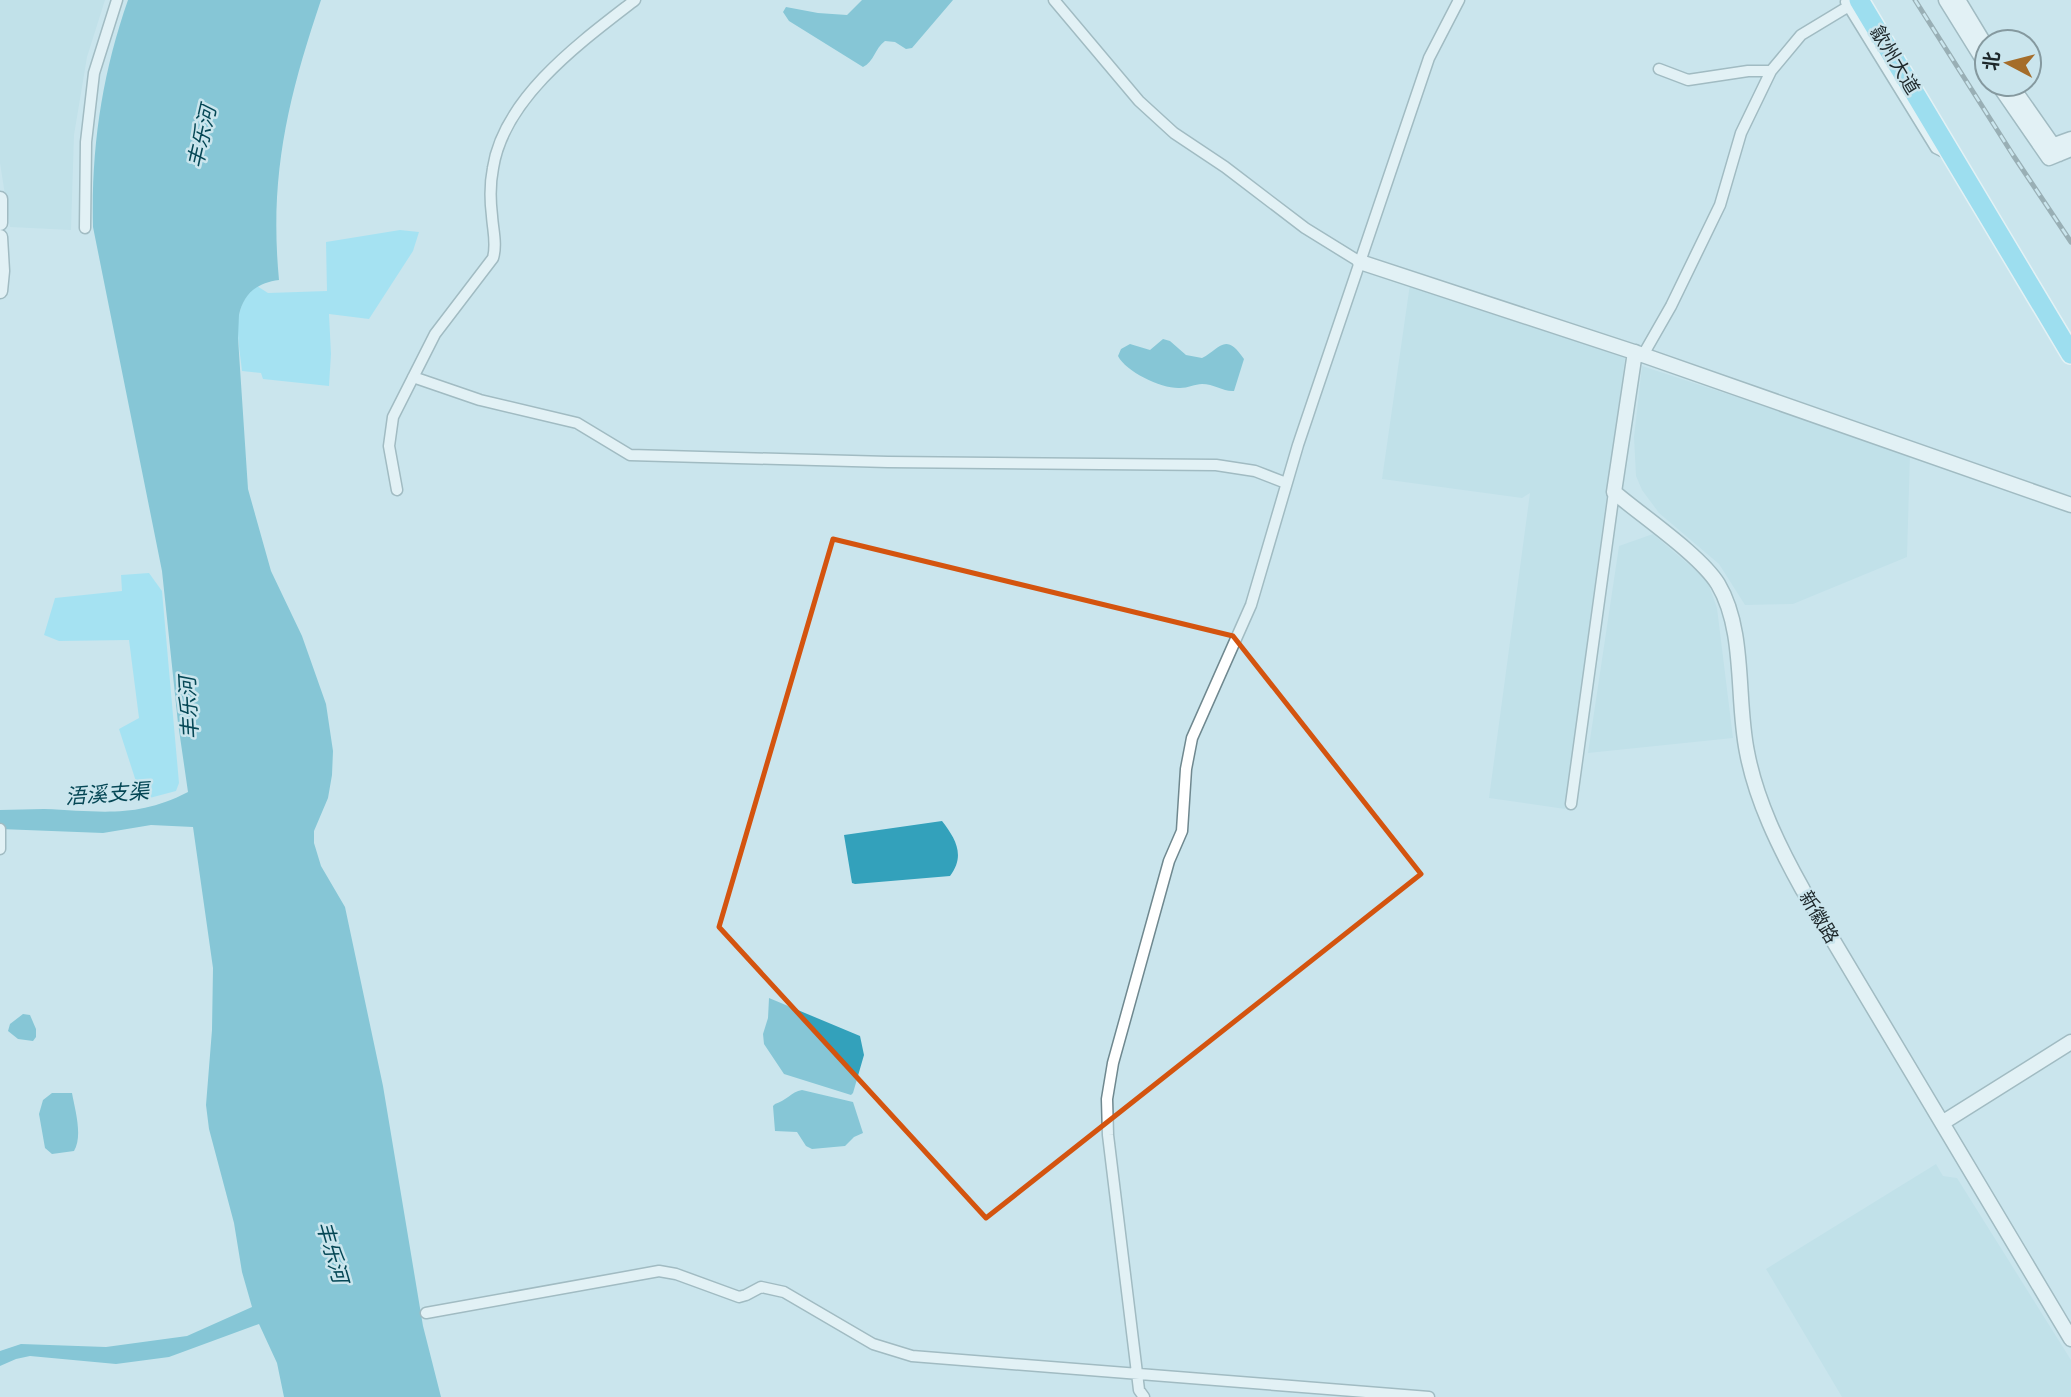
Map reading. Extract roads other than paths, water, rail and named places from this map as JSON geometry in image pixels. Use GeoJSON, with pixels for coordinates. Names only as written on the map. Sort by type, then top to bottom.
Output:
{"type":"FeatureCollection","features":[{"type":"Feature","properties":{"kind":"highway","name":"歙州大道"},"geometry":{"type":"LineString","coordinates":[[1873,0],[1936,116]]}},
{"type":"Feature","properties":{"kind":"highway","name":"歙州大道"},"geometry":{"type":"LineString","coordinates":[[1852,2],[1936,116]]}},
{"type":"Feature","properties":{"kind":"highway"},"geometry":{"type":"LineString","coordinates":[[1936,116],[1955,158],[2071,354]]}},
{"type":"Feature","properties":{"kind":"highway"},"geometry":{"type":"LineString","coordinates":[[1936,116],[2071,331]]}},
{"type":"Feature","properties":{"kind":"street"},"geometry":{"type":"LineString","coordinates":[[85,228],[86,142],[94,72],[117,0]]}},
{"type":"Feature","properties":{"kind":"street"},"geometry":{"type":"LineString","coordinates":[[397,490],[389,432],[393,417],[435,334],[493,258],[495,245],[491,181],[501,137],[527,100],[569,50],[635,0]]}},
{"type":"Feature","properties":{"kind":"street"},"geometry":{"type":"LineString","coordinates":[[1054,0],[1139,101],[1174,133],[1225,167],[1305,228],[1360,261],[1639,354],[2071,505]]}},
{"type":"Feature","properties":{"kind":"street"},"geometry":{"type":"LineString","coordinates":[[1144,1397],[1139,1390],[1108,1135],[1109,1087],[1113,1063],[1169,861],[1182,831],[1186,769],[1192,738],[1251,605],[1286,483],[1429,58],[1459,0]]}},
{"type":"Feature","properties":{"kind":"street"},"geometry":{"type":"LineString","coordinates":[[1946,0],[1973,43]]}},
{"type":"Feature","properties":{"kind":"street"},"geometry":{"type":"LineString","coordinates":[[1958,0],[1975,28]]}},
{"type":"Feature","properties":{"kind":"street"},"geometry":{"type":"LineString","coordinates":[[1571,804],[1614,492],[1639,354],[1671,306],[1720,205],[1741,133],[1771,71],[1801,34],[1852,2],[1936,148],[1955,158]]}},
{"type":"Feature","properties":{"kind":"street"},"geometry":{"type":"LineString","coordinates":[[1659,68],[1688,80],[1748,71],[1771,71]]}},
{"type":"Feature","properties":{"kind":"street"},"geometry":{"type":"LineString","coordinates":[[2011,98],[2057,150]]}},
{"type":"Feature","properties":{"kind":"street"},"geometry":{"type":"LineString","coordinates":[[2020,98],[2057,150]]}},
{"type":"Feature","properties":{"kind":"street"},"geometry":{"type":"LineString","coordinates":[[2057,150],[2071,139]]}},
{"type":"Feature","properties":{"kind":"street"},"geometry":{"type":"LineString","coordinates":[[0,200],[0,223]]}},
{"type":"Feature","properties":{"kind":"street"},"geometry":{"type":"LineString","coordinates":[[0,237],[0,291]]}},
{"type":"Feature","properties":{"kind":"street"},"geometry":{"type":"LineString","coordinates":[[413,377],[480,400],[577,424],[630,454],[888,462],[1216,465],[1255,471],[1286,483]]}},
{"type":"Feature","properties":{"kind":"street","name":"新徽路"},"geometry":{"type":"LineString","coordinates":[[1614,492],[1707,568],[1719,586],[1732,620],[1746,751],[1773,830],[1803,890],[2071,1339]]}},
{"type":"Feature","properties":{"kind":"street"},"geometry":{"type":"LineString","coordinates":[[0,831],[0,849]]}},
{"type":"Feature","properties":{"kind":"street"},"geometry":{"type":"LineString","coordinates":[[1942,1123],[2071,1042]]}},
{"type":"Feature","properties":{"kind":"street"},"geometry":{"type":"LineString","coordinates":[[426,1313],[659,1271],[676,1274],[736,1296],[746,1295],[761,1287],[781,1291],[873,1344],[899,1353],[1429,1397]]}},
{"type":"Feature","properties":{"kind":"water","name":"丰乐河"},"geometry":{"type":"Polygon","coordinates":[[[128,0],[321,0],[299,70],[284,138],[277,206],[279,280],[253,290],[244,301],[239,315],[238,338],[248,489],[271,571],[302,636],[326,704],[333,751],[332,775],[328,798],[314,831],[314,843],[321,866],[345,907],[383,1086],[423,1326],[441,1397],[284,1397],[277,1363],[259,1324],[169,1357],[116,1364],[30,1356],[0,1366],[0,1351],[21,1344],[106,1347],[187,1336],[252,1307],[242,1272],[234,1223],[209,1129],[206,1105],[212,1030],[213,968],[193,827],[151,825],[103,833],[0,829],[0,810],[134,810],[169,801],[188,792],[162,571],[93,227],[94,169],[100,112],[111,56],[128,0]]]}},
{"type":"Feature","properties":{"kind":"water"},"geometry":{"type":"Polygon","coordinates":[[[862,0],[953,0],[912,48],[906,49],[895,42],[885,41],[870,62],[863,67],[789,21],[783,12],[786,7],[847,15],[862,0]]]}},
{"type":"Feature","properties":{"kind":"water"},"geometry":{"type":"Polygon","coordinates":[[[1163,339],[1170,341],[1186,355],[1202,358],[1223,345],[1232,346],[1244,359],[1234,391],[1202,384],[1180,388],[1164,386],[1136,373],[1118,356],[1121,349],[1130,344],[1150,350],[1163,339]]]}},
{"type":"Feature","properties":{"kind":"water"},"geometry":{"type":"Polygon","coordinates":[[[942,821],[957,847],[957,861],[950,876],[852,883],[844,835],[942,821]]]}},
{"type":"Feature","properties":{"kind":"water"},"geometry":{"type":"Polygon","coordinates":[[[769,998],[860,1036],[864,1055],[851,1095],[784,1074],[764,1044],[769,998]]]}},
{"type":"Feature","properties":{"kind":"water"},"geometry":{"type":"Polygon","coordinates":[[[23,1014],[30,1015],[36,1029],[33,1041],[18,1039],[8,1031],[10,1024],[23,1014]]]}},
{"type":"Feature","properties":{"kind":"water"},"geometry":{"type":"Polygon","coordinates":[[[802,1090],[853,1102],[863,1133],[845,1146],[812,1149],[806,1146],[797,1132],[775,1131],[773,1106],[802,1090]]]}},
{"type":"Feature","properties":{"kind":"water"},"geometry":{"type":"Polygon","coordinates":[[[52,1093],[72,1093],[78,1131],[74,1151],[52,1154],[45,1148],[39,1114],[43,1100],[52,1093]]]}},
{"type":"Feature","properties":{"kind":"railway"},"geometry":{"type":"LineString","coordinates":[[1915,0],[2071,242]]}},
{"type":"Feature","properties":{"kind":"water label","name":"浯溪支渠"},"geometry":{"type":"Point","coordinates":[107,794]}}]}
